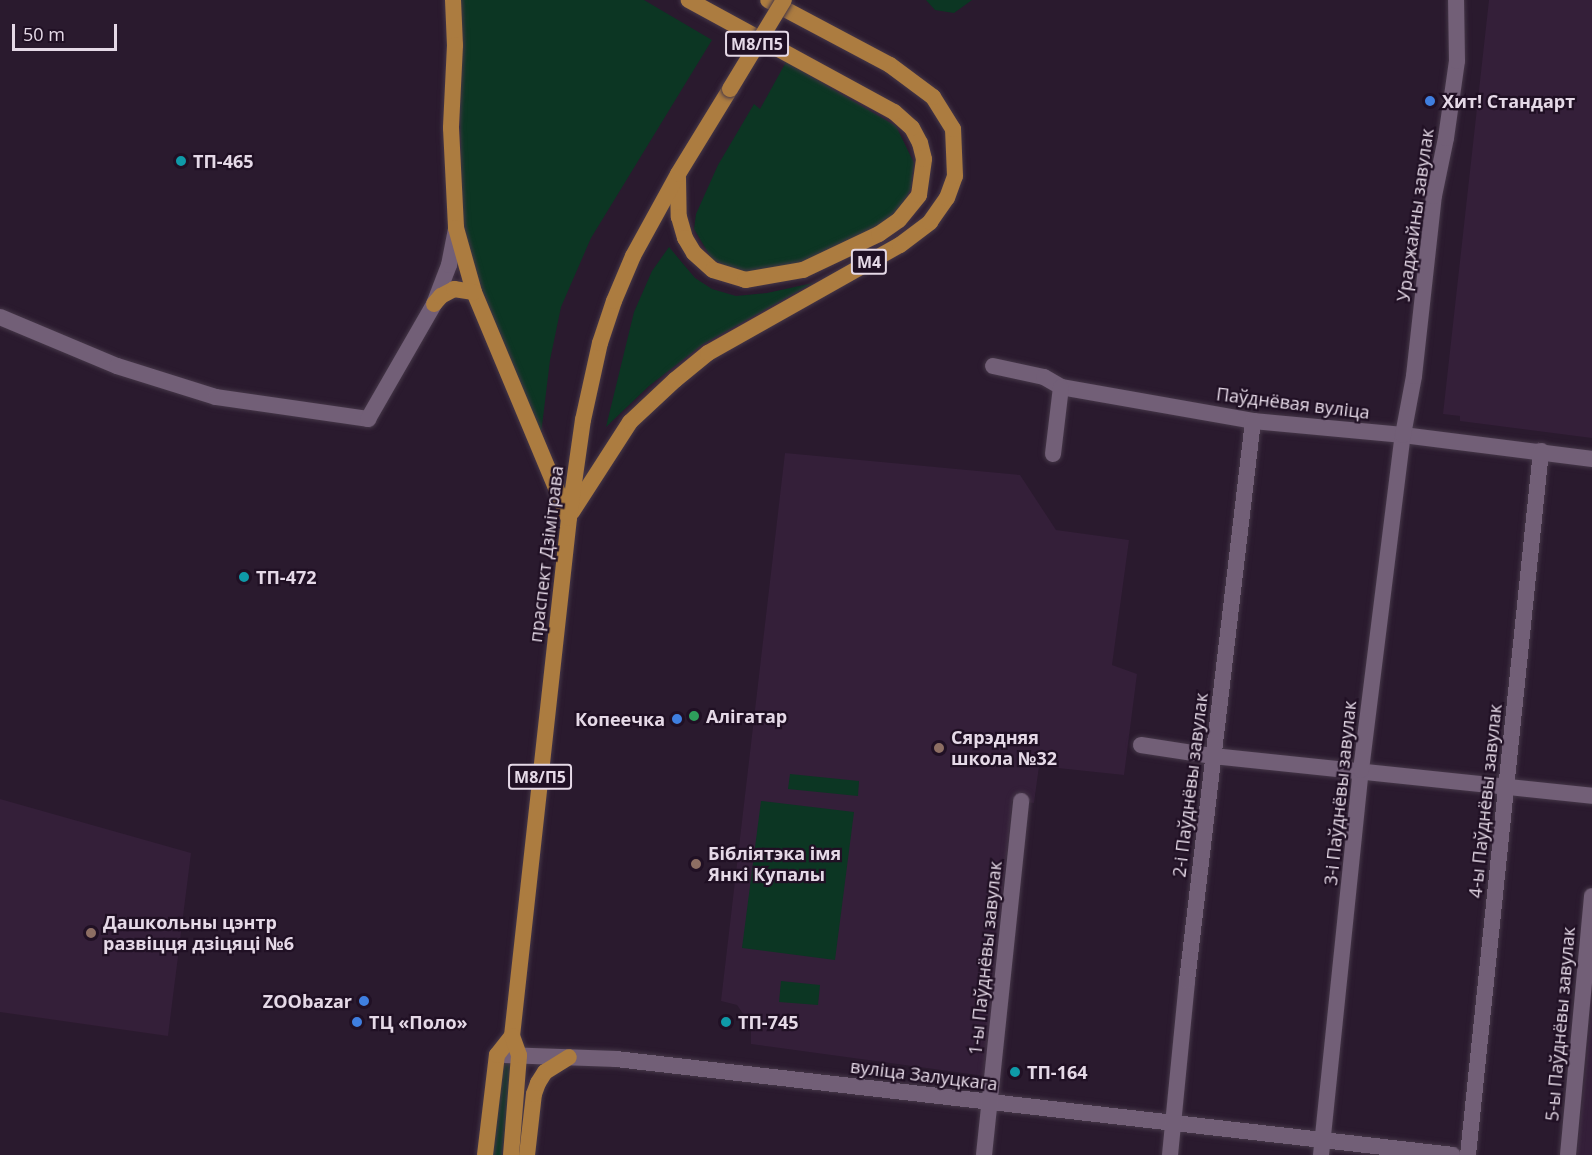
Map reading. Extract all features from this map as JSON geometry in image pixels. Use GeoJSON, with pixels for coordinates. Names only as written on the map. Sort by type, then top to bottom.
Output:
{"type":"FeatureCollection","features":[{"type":"Feature","properties":{"kind":"main road"},"geometry":{"type":"LineString","coordinates":[[453,0],[455,45],[451,128],[456,228],[474,292],[569,518]]}},
{"type":"Feature","properties":{"kind":"main road","name":"М4"},"geometry":{"type":"LineString","coordinates":[[678,174],[679,217],[690,246],[713,270],[745,280],[803,270],[879,234],[899,220],[919,195],[924,159],[920,143],[912,128],[894,112],[689,0]]}},
{"type":"Feature","properties":{"kind":"main road","name":"М4"},"geometry":{"type":"LineString","coordinates":[[569,518],[630,422],[708,352],[900,244],[930,222],[947,198],[955,176],[953,129],[933,97],[890,65],[768,0]]}},
{"type":"Feature","properties":{"kind":"main road","name":"праспект Дзімітрава"},"geometry":{"type":"LineString","coordinates":[[512,1036],[569,518],[583,420],[600,342],[633,256],[678,174],[784,0]]}},
{"type":"Feature","properties":{"kind":"main road"},"geometry":{"type":"LineString","coordinates":[[434,304],[441,296],[454,290],[474,292]]}},
{"type":"Feature","properties":{"kind":"main road"},"geometry":{"type":"LineString","coordinates":[[485,1155],[497,1054],[512,1036],[519,1054],[511,1155]]}},
{"type":"Feature","properties":{"kind":"main road"},"geometry":{"type":"LineString","coordinates":[[527,1155],[534,1094],[538,1083],[545,1072],[569,1057]]}},
{"type":"Feature","properties":{"kind":"street","name":"Ураджайны завулак"},"geometry":{"type":"LineString","coordinates":[[1403,435],[1414,376],[1434,196],[1456,61],[1456,0]]}},
{"type":"Feature","properties":{"kind":"street"},"geometry":{"type":"LineString","coordinates":[[0,317],[117,366],[216,397],[368,419],[434,304],[449,265],[456,228]]}},
{"type":"Feature","properties":{"kind":"street","name":"Паўднёвая вуліца"},"geometry":{"type":"LineString","coordinates":[[993,366],[1044,377],[1061,387],[1253,421],[1403,435],[1592,459]]}},
{"type":"Feature","properties":{"kind":"street"},"geometry":{"type":"LineString","coordinates":[[1053,454],[1061,387]]}},
{"type":"Feature","properties":{"kind":"street","name":"2-і Паўднёвы завулак"},"geometry":{"type":"LineString","coordinates":[[1170,1155],[1213,756],[1253,421]]}},
{"type":"Feature","properties":{"kind":"street","name":"3-і Паўднёвы завулак"},"geometry":{"type":"LineString","coordinates":[[1322,1148],[1361,770],[1403,435]]}},
{"type":"Feature","properties":{"kind":"street","name":"4-ы Паўднёвы завулак"},"geometry":{"type":"LineString","coordinates":[[1468,1155],[1541,451]]}},
{"type":"Feature","properties":{"kind":"street"},"geometry":{"type":"LineString","coordinates":[[1141,745],[1213,756],[1507,785],[1592,796]]}},
{"type":"Feature","properties":{"kind":"street","name":"1-ы Паўднёвы завулак"},"geometry":{"type":"LineString","coordinates":[[984,1155],[1021,801]]}},
{"type":"Feature","properties":{"kind":"street","name":"5-ы Паўднёвы завулак"},"geometry":{"type":"LineString","coordinates":[[1568,1155],[1592,896]]}},
{"type":"Feature","properties":{"kind":"street","name":"вуліца Залуцкага"},"geometry":{"type":"LineString","coordinates":[[497,1054],[616,1059],[989,1103],[1174,1121],[1322,1148],[1453,1155]]}},
{"type":"Feature","properties":{"kind":"shaded area"},"geometry":{"type":"Polygon","coordinates":[[[1489,0],[1592,0],[1592,438],[1460,421],[1460,416],[1443,414],[1489,0]]]}},
{"type":"Feature","properties":{"kind":"shaded area","name":"Сярэдняя школа №32"},"geometry":{"type":"Polygon","coordinates":[[[785,453],[1020,475],[1056,530],[1129,540],[1112,665],[1137,674],[1124,775],[1039,766],[1034,803],[1012,801],[985,1076],[751,1044],[751,1025],[737,1005],[721,1001],[785,453]]]}},
{"type":"Feature","properties":{"kind":"shaded area","name":"Дашкольны цэнтр развіцця дзіцяці №6"},"geometry":{"type":"Polygon","coordinates":[[[0,799],[191,853],[168,1036],[0,1012],[0,799]]]}},
{"type":"Feature","properties":{"kind":"shaded area"},"geometry":{"type":"Polygon","coordinates":[[[1592,1006],[1592,1155],[1577,1155],[1592,1006]]]}},
{"type":"Feature","properties":{"kind":"green space"},"geometry":{"type":"Polygon","coordinates":[[[458,0],[644,0],[712,40],[591,238],[561,307],[550,360],[541,434],[480,285],[462,223],[458,0]]]}},
{"type":"Feature","properties":{"kind":"green space"},"geometry":{"type":"Polygon","coordinates":[[[926,0],[972,0],[954,13],[935,10],[926,0]]]}},
{"type":"Feature","properties":{"kind":"green space"},"geometry":{"type":"Polygon","coordinates":[[[786,62],[896,126],[914,163],[911,188],[902,207],[872,232],[830,252],[773,272],[745,275],[712,259],[694,229],[696,214],[718,165],[754,104],[760,109],[786,62]]]}},
{"type":"Feature","properties":{"kind":"green space"},"geometry":{"type":"Polygon","coordinates":[[[669,247],[695,278],[712,289],[736,296],[767,293],[813,283],[703,344],[649,386],[606,427],[634,312],[652,271],[669,247]]]}},
{"type":"Feature","properties":{"kind":"green space"},"geometry":{"type":"Polygon","coordinates":[[[790,774],[859,781],[858,796],[788,789],[790,774]]]}},
{"type":"Feature","properties":{"kind":"green space"},"geometry":{"type":"Polygon","coordinates":[[[761,801],[854,812],[835,960],[742,948],[761,801]]]}},
{"type":"Feature","properties":{"kind":"green space"},"geometry":{"type":"Polygon","coordinates":[[[781,981],[820,985],[818,1005],[779,1002],[781,981]]]}},
{"type":"Feature","properties":{"kind":"green space"},"geometry":{"type":"Polygon","coordinates":[[[509,1060],[512,1065],[502,1155],[492,1155],[502,1061],[509,1060]]]}},
{"type":"Feature","properties":{"kind":"place","name":"Хит! Стандарт"},"geometry":{"type":"Point","coordinates":[1430,101]}},
{"type":"Feature","properties":{"kind":"place","name":"ТП-465"},"geometry":{"type":"Point","coordinates":[181,161]}},
{"type":"Feature","properties":{"kind":"place","name":"ТП-472"},"geometry":{"type":"Point","coordinates":[244,577]}},
{"type":"Feature","properties":{"kind":"place","name":"Алігатар"},"geometry":{"type":"Point","coordinates":[694,716]}},
{"type":"Feature","properties":{"kind":"place","name":"Копеечка"},"geometry":{"type":"Point","coordinates":[677,719]}},
{"type":"Feature","properties":{"kind":"place","name":"Сярэдняя школа №32"},"geometry":{"type":"Point","coordinates":[939,748]}},
{"type":"Feature","properties":{"kind":"place","name":"Бібліятэка імя Янкі Купалы"},"geometry":{"type":"Point","coordinates":[696,864]}},
{"type":"Feature","properties":{"kind":"place","name":"Дашкольны цэнтр развіцця дзіцяці №6"},"geometry":{"type":"Point","coordinates":[91,933]}},
{"type":"Feature","properties":{"kind":"place","name":"ZOObazar"},"geometry":{"type":"Point","coordinates":[364,1001]}},
{"type":"Feature","properties":{"kind":"place","name":"ТЦ «Поло»"},"geometry":{"type":"Point","coordinates":[357,1022]}},
{"type":"Feature","properties":{"kind":"place","name":"ТП-745"},"geometry":{"type":"Point","coordinates":[726,1022]}},
{"type":"Feature","properties":{"kind":"place","name":"ТП-164"},"geometry":{"type":"Point","coordinates":[1015,1072]}}]}
